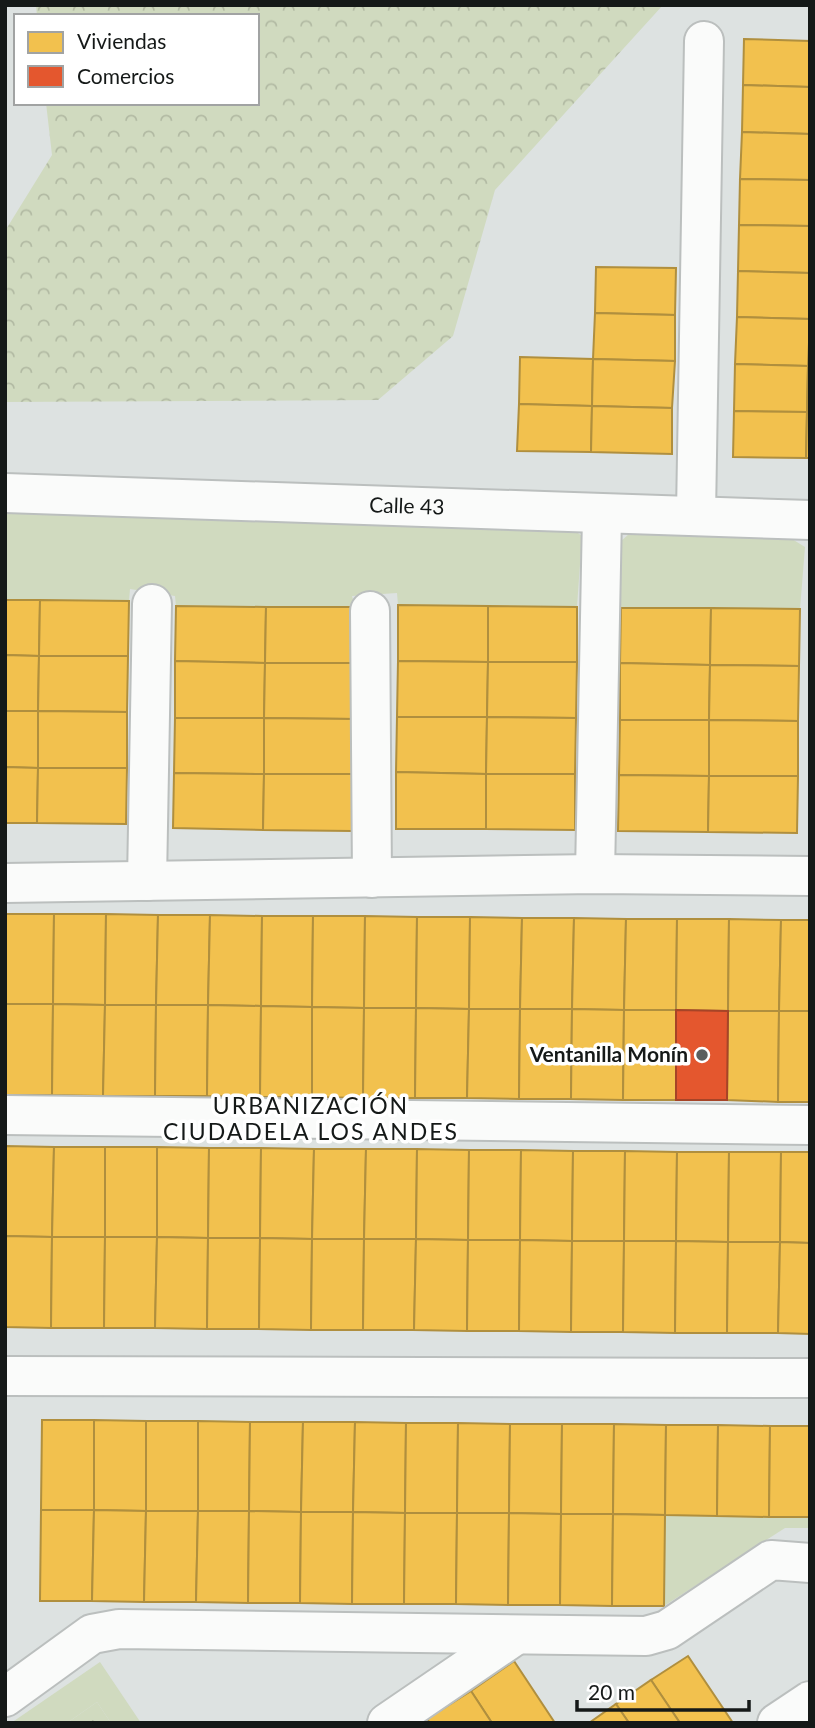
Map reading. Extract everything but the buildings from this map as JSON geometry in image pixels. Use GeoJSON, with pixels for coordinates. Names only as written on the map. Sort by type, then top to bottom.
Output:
{"type":"FeatureCollection","features":[{"type":"Feature","properties":{"kind":"street"},"geometry":{"type":"LineString","coordinates":[[696,514],[704,40]]}},
{"type":"Feature","properties":{"kind":"street","name":"Calle 43"},"geometry":{"type":"LineString","coordinates":[[5,493],[602,515],[696,514],[810,520]]}},
{"type":"Feature","properties":{"kind":"street"},"geometry":{"type":"LineString","coordinates":[[595,874],[602,515]]}},
{"type":"Feature","properties":{"kind":"street"},"geometry":{"type":"LineString","coordinates":[[147,881],[152,604]]}},
{"type":"Feature","properties":{"kind":"street"},"geometry":{"type":"LineString","coordinates":[[370,611],[372,878]]}},
{"type":"Feature","properties":{"kind":"street"},"geometry":{"type":"LineString","coordinates":[[5,883],[595,874],[810,876]]}},
{"type":"Feature","properties":{"kind":"street"},"geometry":{"type":"LineString","coordinates":[[5,1115],[810,1125]]}},
{"type":"Feature","properties":{"kind":"street"},"geometry":{"type":"LineString","coordinates":[[5,1376],[810,1378]]}},
{"type":"Feature","properties":{"kind":"street"},"geometry":{"type":"LineString","coordinates":[[5,1697],[92,1634],[119,1629],[646,1636],[667,1630],[771,1560],[810,1563]]}},
{"type":"Feature","properties":{"kind":"street"},"geometry":{"type":"LineString","coordinates":[[387,1723],[516,1635]]}},
{"type":"Feature","properties":{"kind":"street"},"geometry":{"type":"LineString","coordinates":[[777,1723],[810,1700]]}},
{"type":"Feature","properties":{"kind":"green space"},"geometry":{"type":"Polygon","coordinates":[[[36,5],[663,5],[495,190],[453,336],[378,400],[5,402],[5,231],[52,155],[46,105],[259,105],[259,14],[37,14],[36,5]]]}},
{"type":"Feature","properties":{"kind":"green space"},"geometry":{"type":"Polygon","coordinates":[[[5,512],[571,528],[582,536],[577,607],[398,605],[397,593],[352,596],[355,607],[176,606],[175,596],[130,589],[129,601],[5,600],[5,512]]]}},
{"type":"Feature","properties":{"kind":"green space"},"geometry":{"type":"Polygon","coordinates":[[[629,534],[792,539],[805,547],[800,609],[621,608],[620,542],[629,534]]]}},
{"type":"Feature","properties":{"kind":"green space"},"geometry":{"type":"Polygon","coordinates":[[[665,1515],[810,1517],[810,1528],[785,1528],[664,1606],[665,1515]]]}},
{"type":"Feature","properties":{"kind":"green space"},"geometry":{"type":"Polygon","coordinates":[[[100,1662],[141,1723],[111,1723],[97,1702],[67,1723],[11,1723],[100,1662]]]}},
{"type":"Feature","properties":{"kind":"green space"},"geometry":{"type":"Polygon","coordinates":[[[97,1702],[111,1723],[67,1723],[97,1702]]]}},
{"type":"Feature","properties":{"kind":"place","name":"Ventanilla Monín"},"geometry":{"type":"Point","coordinates":[702,1055]}},
{"type":"Feature","properties":{"kind":"district","name":"URBANIZACIÓN CIUDADELA LOS ANDES"},"geometry":{"type":"Point","coordinates":[311,1119]}}]}
